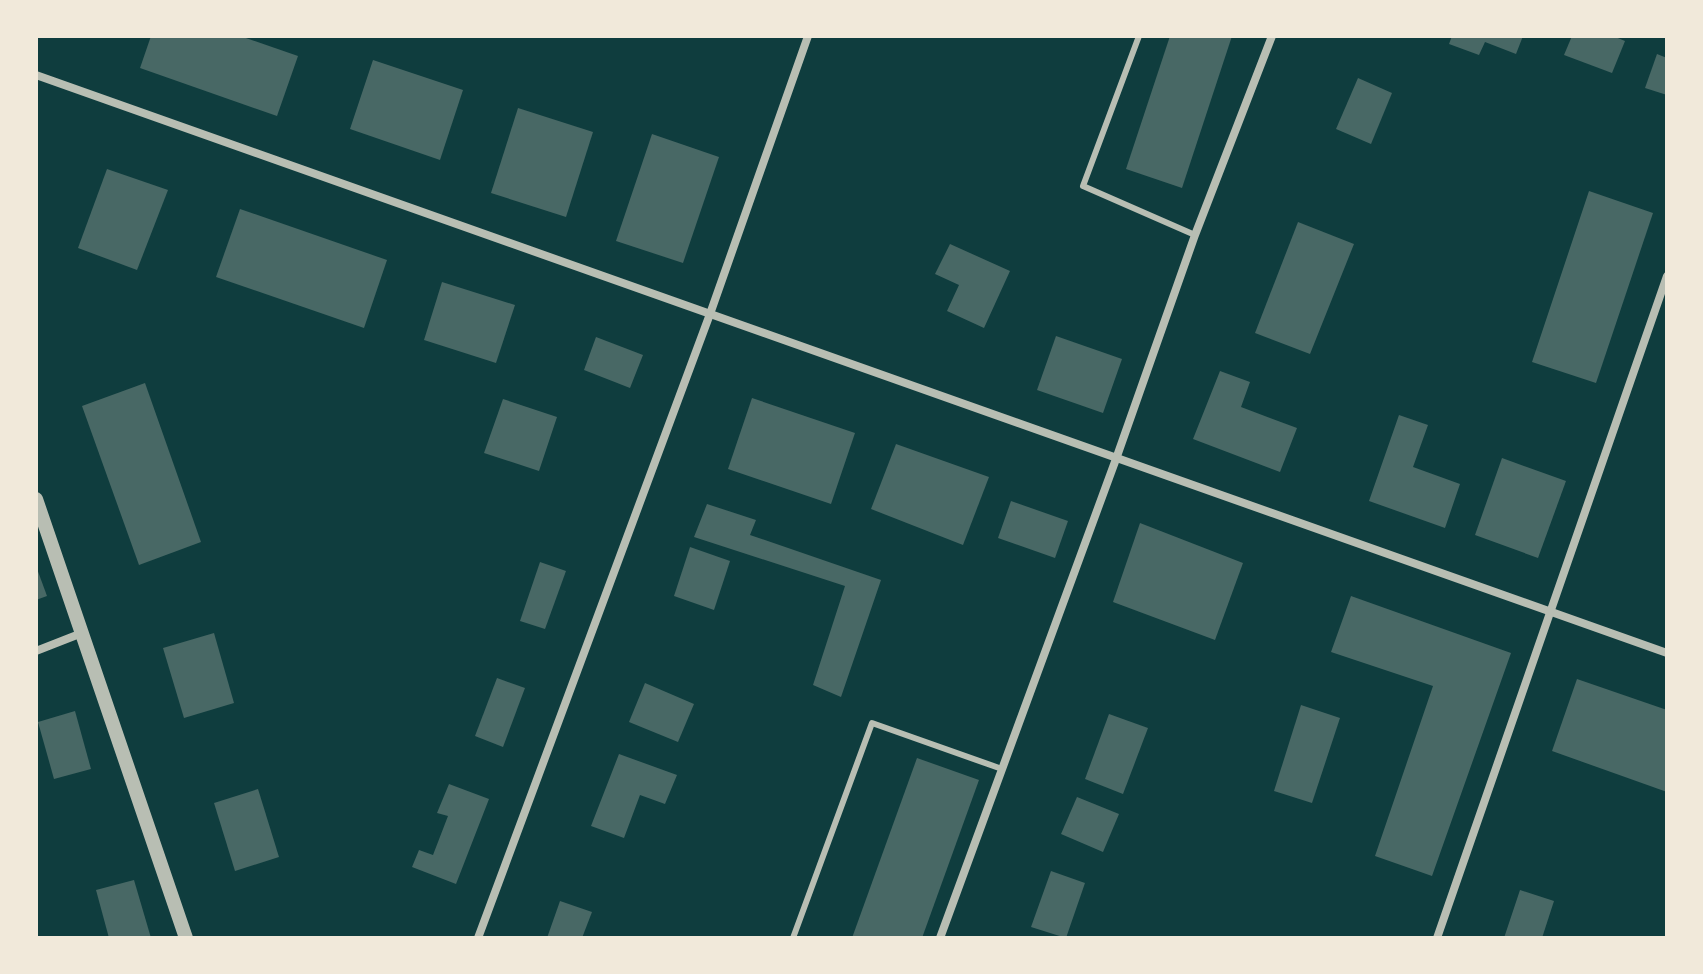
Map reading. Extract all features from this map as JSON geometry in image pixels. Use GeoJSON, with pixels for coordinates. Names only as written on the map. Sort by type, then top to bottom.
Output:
{"type":"FeatureCollection","features":[{"type":"Feature","properties":{"kind":"street"},"geometry":{"type":"LineString","coordinates":[[478,938],[710,314],[808,36]]}},
{"type":"Feature","properties":{"kind":"street"},"geometry":{"type":"LineString","coordinates":[[940,938],[1195,235],[1272,36]]}},
{"type":"Feature","properties":{"kind":"street"},"geometry":{"type":"LineString","coordinates":[[36,75],[1667,653]]}},
{"type":"Feature","properties":{"kind":"street"},"geometry":{"type":"LineString","coordinates":[[1437,938],[1667,276]]}},
{"type":"Feature","properties":{"kind":"street"},"geometry":{"type":"LineString","coordinates":[[36,499],[186,938]]}},
{"type":"Feature","properties":{"kind":"street"},"geometry":{"type":"LineString","coordinates":[[36,651],[82,633]]}},
{"type":"Feature","properties":{"kind":"lane"},"geometry":{"type":"LineString","coordinates":[[1139,36],[1083,186],[1195,235]]}},
{"type":"Feature","properties":{"kind":"lane"},"geometry":{"type":"LineString","coordinates":[[793,938],[872,723],[1002,769]]}},
{"type":"Feature","properties":{"kind":"building"},"geometry":{"type":"Polygon","coordinates":[[[151,36],[240,36],[298,56],[277,116],[140,68],[151,36]]]}},
{"type":"Feature","properties":{"kind":"building"},"geometry":{"type":"Polygon","coordinates":[[[1170,36],[1232,36],[1182,188],[1126,169],[1170,36]]]}},
{"type":"Feature","properties":{"kind":"building"},"geometry":{"type":"Polygon","coordinates":[[[1452,36],[1523,36],[1516,54],[1485,42],[1479,55],[1449,44],[1452,36]]]}},
{"type":"Feature","properties":{"kind":"building"},"geometry":{"type":"Polygon","coordinates":[[[1572,36],[1613,36],[1625,41],[1612,73],[1564,55],[1572,36]]]}},
{"type":"Feature","properties":{"kind":"building"},"geometry":{"type":"Polygon","coordinates":[[[1657,54],[1667,58],[1667,95],[1645,88],[1657,54]]]}},
{"type":"Feature","properties":{"kind":"building"},"geometry":{"type":"Polygon","coordinates":[[[373,60],[463,90],[440,160],[350,129],[373,60]]]}},
{"type":"Feature","properties":{"kind":"building"},"geometry":{"type":"Polygon","coordinates":[[[1358,78],[1392,93],[1371,144],[1336,129],[1358,78]]]}},
{"type":"Feature","properties":{"kind":"building"},"geometry":{"type":"Polygon","coordinates":[[[518,108],[593,132],[566,217],[491,193],[518,108]]]}},
{"type":"Feature","properties":{"kind":"building"},"geometry":{"type":"Polygon","coordinates":[[[652,134],[719,157],[683,263],[616,241],[652,134]]]}},
{"type":"Feature","properties":{"kind":"building"},"geometry":{"type":"Polygon","coordinates":[[[107,169],[168,190],[137,270],[78,248],[107,169]]]}},
{"type":"Feature","properties":{"kind":"building"},"geometry":{"type":"Polygon","coordinates":[[[1589,191],[1653,213],[1596,383],[1532,362],[1589,191]]]}},
{"type":"Feature","properties":{"kind":"building"},"geometry":{"type":"Polygon","coordinates":[[[240,209],[387,260],[364,328],[216,277],[240,209]]]}},
{"type":"Feature","properties":{"kind":"building"},"geometry":{"type":"Polygon","coordinates":[[[1298,222],[1354,244],[1310,354],[1255,333],[1298,222]]]}},
{"type":"Feature","properties":{"kind":"building"},"geometry":{"type":"Polygon","coordinates":[[[950,244],[1010,271],[984,328],[947,311],[959,285],[935,274],[950,244]]]}},
{"type":"Feature","properties":{"kind":"building"},"geometry":{"type":"Polygon","coordinates":[[[442,282],[515,305],[496,363],[424,340],[442,282]]]}},
{"type":"Feature","properties":{"kind":"building"},"geometry":{"type":"Polygon","coordinates":[[[1056,336],[1122,359],[1103,413],[1037,390],[1056,336]]]}},
{"type":"Feature","properties":{"kind":"building"},"geometry":{"type":"Polygon","coordinates":[[[596,337],[643,355],[630,388],[584,370],[596,337]]]}},
{"type":"Feature","properties":{"kind":"building"},"geometry":{"type":"Polygon","coordinates":[[[1220,371],[1250,382],[1241,407],[1297,428],[1280,472],[1193,439],[1220,371]]]}},
{"type":"Feature","properties":{"kind":"building"},"geometry":{"type":"Polygon","coordinates":[[[145,383],[201,542],[139,565],[82,406],[145,383]]]}},
{"type":"Feature","properties":{"kind":"building"},"geometry":{"type":"Polygon","coordinates":[[[752,398],[855,433],[831,504],[728,469],[752,398]]]}},
{"type":"Feature","properties":{"kind":"building"},"geometry":{"type":"Polygon","coordinates":[[[503,399],[557,417],[539,471],[484,453],[503,399]]]}},
{"type":"Feature","properties":{"kind":"building"},"geometry":{"type":"Polygon","coordinates":[[[1399,415],[1428,425],[1413,467],[1460,484],[1445,528],[1369,501],[1399,415]]]}},
{"type":"Feature","properties":{"kind":"building"},"geometry":{"type":"Polygon","coordinates":[[[896,444],[989,477],[963,545],[871,509],[896,444]]]}},
{"type":"Feature","properties":{"kind":"building"},"geometry":{"type":"Polygon","coordinates":[[[1502,458],[1566,481],[1538,558],[1475,535],[1502,458]]]}},
{"type":"Feature","properties":{"kind":"building"},"geometry":{"type":"Polygon","coordinates":[[[1011,501],[1068,521],[1055,558],[998,538],[1011,501]]]}},
{"type":"Feature","properties":{"kind":"building"},"geometry":{"type":"Polygon","coordinates":[[[707,504],[756,520],[750,535],[881,580],[841,697],[813,685],[845,586],[694,537],[707,504]]]}},
{"type":"Feature","properties":{"kind":"building"},"geometry":{"type":"Polygon","coordinates":[[[1140,523],[1243,563],[1215,640],[1113,602],[1140,523]]]}},
{"type":"Feature","properties":{"kind":"building"},"geometry":{"type":"Polygon","coordinates":[[[690,547],[730,561],[714,610],[674,596],[690,547]]]}},
{"type":"Feature","properties":{"kind":"building"},"geometry":{"type":"Polygon","coordinates":[[[540,562],[566,571],[545,629],[520,621],[540,562]]]}},
{"type":"Feature","properties":{"kind":"building"},"geometry":{"type":"Polygon","coordinates":[[[36,566],[47,596],[36,600],[36,566]]]}},
{"type":"Feature","properties":{"kind":"building"},"geometry":{"type":"Polygon","coordinates":[[[1351,596],[1511,653],[1432,876],[1375,856],[1433,686],[1331,652],[1351,596]]]}},
{"type":"Feature","properties":{"kind":"building"},"geometry":{"type":"Polygon","coordinates":[[[214,633],[234,703],[184,718],[163,648],[214,633]]]}},
{"type":"Feature","properties":{"kind":"building"},"geometry":{"type":"Polygon","coordinates":[[[497,678],[525,688],[503,747],[475,736],[497,678]]]}},
{"type":"Feature","properties":{"kind":"building"},"geometry":{"type":"Polygon","coordinates":[[[1577,679],[1667,710],[1667,792],[1552,751],[1577,679]]]}},
{"type":"Feature","properties":{"kind":"building"},"geometry":{"type":"Polygon","coordinates":[[[645,683],[694,704],[678,742],[629,722],[645,683]]]}},
{"type":"Feature","properties":{"kind":"building"},"geometry":{"type":"Polygon","coordinates":[[[1301,705],[1340,718],[1312,803],[1274,791],[1301,705]]]}},
{"type":"Feature","properties":{"kind":"building"},"geometry":{"type":"Polygon","coordinates":[[[75,711],[91,769],[54,779],[38,722],[75,711]]]}},
{"type":"Feature","properties":{"kind":"building"},"geometry":{"type":"Polygon","coordinates":[[[1109,714],[1148,728],[1123,794],[1085,779],[1109,714]]]}},
{"type":"Feature","properties":{"kind":"building"},"geometry":{"type":"Polygon","coordinates":[[[619,754],[677,775],[665,804],[640,795],[624,838],[591,826],[619,754]]]}},
{"type":"Feature","properties":{"kind":"building"},"geometry":{"type":"Polygon","coordinates":[[[917,758],[979,780],[922,938],[852,938],[917,758]]]}},
{"type":"Feature","properties":{"kind":"building"},"geometry":{"type":"Polygon","coordinates":[[[449,784],[489,799],[456,884],[412,867],[419,850],[433,855],[448,816],[437,813],[449,784]]]}},
{"type":"Feature","properties":{"kind":"building"},"geometry":{"type":"Polygon","coordinates":[[[258,789],[279,857],[235,871],[214,803],[258,789]]]}},
{"type":"Feature","properties":{"kind":"building"},"geometry":{"type":"Polygon","coordinates":[[[1077,797],[1119,814],[1103,852],[1061,834],[1077,797]]]}},
{"type":"Feature","properties":{"kind":"building"},"geometry":{"type":"Polygon","coordinates":[[[1051,871],[1085,883],[1066,938],[1031,927],[1051,871]]]}},
{"type":"Feature","properties":{"kind":"building"},"geometry":{"type":"Polygon","coordinates":[[[134,880],[151,938],[109,938],[96,890],[134,880]]]}},
{"type":"Feature","properties":{"kind":"building"},"geometry":{"type":"Polygon","coordinates":[[[1520,890],[1554,901],[1542,938],[1504,938],[1520,890]]]}},
{"type":"Feature","properties":{"kind":"building"},"geometry":{"type":"Polygon","coordinates":[[[560,901],[592,912],[582,938],[547,938],[560,901]]]}}]}
